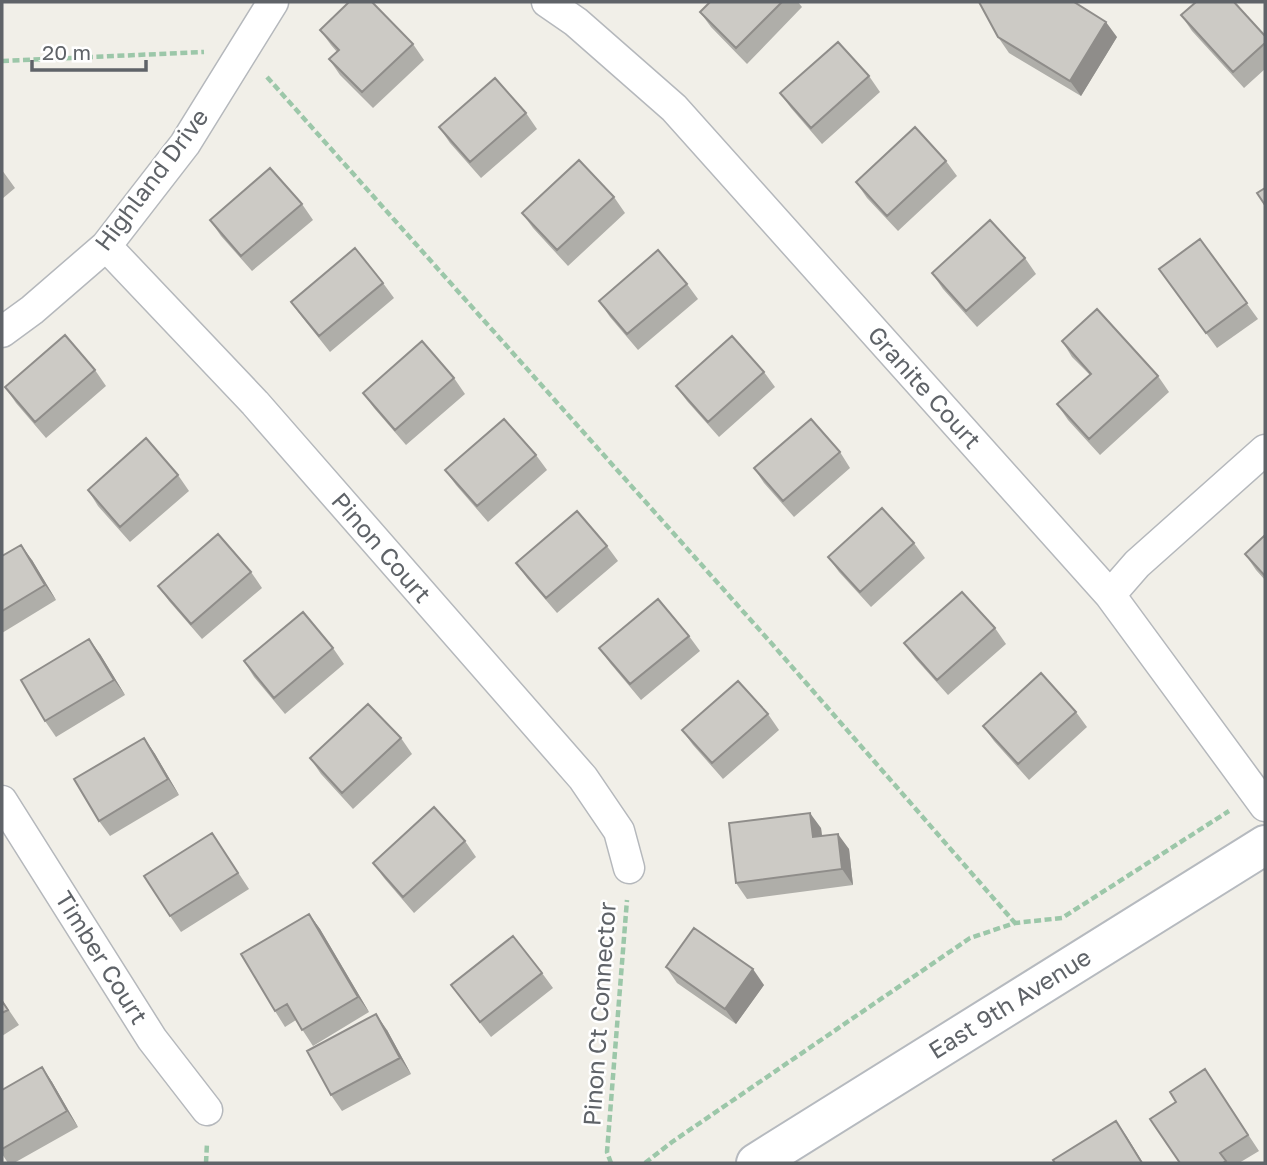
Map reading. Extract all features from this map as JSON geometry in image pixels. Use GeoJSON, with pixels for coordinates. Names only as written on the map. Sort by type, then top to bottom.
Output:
{"type":"FeatureCollection","features":[{"type":"Feature","properties":{"kind":"main road","name":"East 9th Avenue"},"geometry":{"type":"LineString","coordinates":[[756,1163],[1265,845]]}},
{"type":"Feature","properties":{"kind":"street","name":"Highland Drive"},"geometry":{"type":"LineString","coordinates":[[2,332],[32,310],[106,246],[186,144],[273,2]]}},
{"type":"Feature","properties":{"kind":"street","name":"Granite Court"},"geometry":{"type":"LineString","coordinates":[[547,2],[576,22],[674,108],[1110,595],[1261,800]]}},
{"type":"Feature","properties":{"kind":"street","name":"Pinon Court"},"geometry":{"type":"LineString","coordinates":[[106,246],[255,403],[583,778],[619,831],[629,868]]}},
{"type":"Feature","properties":{"kind":"street"},"geometry":{"type":"LineString","coordinates":[[1110,595],[1137,564],[1265,450]]}},
{"type":"Feature","properties":{"kind":"street","name":"Timber Court"},"geometry":{"type":"LineString","coordinates":[[2,801],[152,1040],[207,1111]]}},
{"type":"Feature","properties":{"kind":"path"},"geometry":{"type":"LineString","coordinates":[[2,61],[243,50],[773,645],[1015,923]]}},
{"type":"Feature","properties":{"kind":"path"},"geometry":{"type":"LineString","coordinates":[[645,1163],[683,1134],[971,938],[1015,923],[1062,918],[1261,800]]}},
{"type":"Feature","properties":{"kind":"path","name":"Pinon Ct Connector"},"geometry":{"type":"LineString","coordinates":[[611,1163],[607,1152],[629,868]]}},
{"type":"Feature","properties":{"kind":"building"},"geometry":{"type":"Polygon","coordinates":[[[349,2],[372,2],[413,44],[362,92],[329,59],[339,50],[320,30],[349,2]]]}},
{"type":"Feature","properties":{"kind":"building"},"geometry":{"type":"Polygon","coordinates":[[[710,2],[782,2],[736,48],[700,12],[710,2]]]}},
{"type":"Feature","properties":{"kind":"building"},"geometry":{"type":"Polygon","coordinates":[[[979,2],[1074,2],[1106,22],[1070,81],[998,37],[979,2]]]}},
{"type":"Feature","properties":{"kind":"building"},"geometry":{"type":"Polygon","coordinates":[[[1196,2],[1234,2],[1265,36],[1265,43],[1233,72],[1181,15],[1196,2]]]}},
{"type":"Feature","properties":{"kind":"building"},"geometry":{"type":"Polygon","coordinates":[[[838,42],[869,76],[811,128],[780,93],[838,42]]]}},
{"type":"Feature","properties":{"kind":"building"},"geometry":{"type":"Polygon","coordinates":[[[495,78],[526,113],[470,162],[439,127],[495,78]]]}},
{"type":"Feature","properties":{"kind":"building"},"geometry":{"type":"Polygon","coordinates":[[[915,127],[946,161],[887,216],[856,182],[915,127]]]}},
{"type":"Feature","properties":{"kind":"building"},"geometry":{"type":"Polygon","coordinates":[[[579,160],[614,197],[557,250],[522,213],[579,160]]]}},
{"type":"Feature","properties":{"kind":"building"},"geometry":{"type":"Polygon","coordinates":[[[270,168],[302,204],[241,256],[210,220],[270,168]]]}},
{"type":"Feature","properties":{"kind":"building"},"geometry":{"type":"Polygon","coordinates":[[[1265,188],[1265,205],[1257,193],[1265,188]]]}},
{"type":"Feature","properties":{"kind":"building"},"geometry":{"type":"Polygon","coordinates":[[[990,220],[1025,258],[966,311],[932,273],[990,220]]]}},
{"type":"Feature","properties":{"kind":"building"},"geometry":{"type":"Polygon","coordinates":[[[1200,239],[1247,303],[1206,333],[1159,269],[1200,239]]]}},
{"type":"Feature","properties":{"kind":"building"},"geometry":{"type":"Polygon","coordinates":[[[355,248],[383,283],[319,336],[291,302],[355,248]]]}},
{"type":"Feature","properties":{"kind":"building"},"geometry":{"type":"Polygon","coordinates":[[[658,250],[687,284],[627,334],[599,301],[658,250]]]}},
{"type":"Feature","properties":{"kind":"building"},"geometry":{"type":"Polygon","coordinates":[[[1097,309],[1158,376],[1089,439],[1057,404],[1091,374],[1062,341],[1097,309]]]}},
{"type":"Feature","properties":{"kind":"building"},"geometry":{"type":"Polygon","coordinates":[[[65,335],[95,370],[35,422],[5,387],[65,335]]]}},
{"type":"Feature","properties":{"kind":"building"},"geometry":{"type":"Polygon","coordinates":[[[732,336],[764,372],[708,422],[676,386],[732,336]]]}},
{"type":"Feature","properties":{"kind":"building"},"geometry":{"type":"Polygon","coordinates":[[[422,341],[454,378],[395,430],[363,393],[422,341]]]}},
{"type":"Feature","properties":{"kind":"building"},"geometry":{"type":"Polygon","coordinates":[[[504,419],[536,455],[477,506],[445,470],[504,419]]]}},
{"type":"Feature","properties":{"kind":"building"},"geometry":{"type":"Polygon","coordinates":[[[811,419],[840,452],[783,501],[754,468],[811,419]]]}},
{"type":"Feature","properties":{"kind":"building"},"geometry":{"type":"Polygon","coordinates":[[[146,438],[178,475],[120,527],[88,490],[146,438]]]}},
{"type":"Feature","properties":{"kind":"building"},"geometry":{"type":"Polygon","coordinates":[[[882,508],[914,543],[860,592],[828,557],[882,508]]]}},
{"type":"Feature","properties":{"kind":"building"},"geometry":{"type":"Polygon","coordinates":[[[577,511],[607,546],[546,598],[516,563],[577,511]]]}},
{"type":"Feature","properties":{"kind":"building"},"geometry":{"type":"Polygon","coordinates":[[[218,534],[251,572],[191,624],[158,586],[218,534]]]}},
{"type":"Feature","properties":{"kind":"building"},"geometry":{"type":"Polygon","coordinates":[[[1265,535],[1265,576],[1245,554],[1265,535]]]}},
{"type":"Feature","properties":{"kind":"building"},"geometry":{"type":"Polygon","coordinates":[[[21,545],[45,585],[2,611],[2,556],[21,545]]]}},
{"type":"Feature","properties":{"kind":"building"},"geometry":{"type":"Polygon","coordinates":[[[962,592],[995,628],[937,680],[904,643],[962,592]]]}},
{"type":"Feature","properties":{"kind":"building"},"geometry":{"type":"Polygon","coordinates":[[[658,599],[689,636],[630,684],[599,648],[658,599]]]}},
{"type":"Feature","properties":{"kind":"building"},"geometry":{"type":"Polygon","coordinates":[[[303,612],[333,648],[274,698],[244,661],[303,612]]]}},
{"type":"Feature","properties":{"kind":"building"},"geometry":{"type":"Polygon","coordinates":[[[89,639],[114,680],[45,721],[21,680],[89,639]]]}},
{"type":"Feature","properties":{"kind":"building"},"geometry":{"type":"Polygon","coordinates":[[[1041,673],[1076,712],[1018,764],[983,726],[1041,673]]]}},
{"type":"Feature","properties":{"kind":"building"},"geometry":{"type":"Polygon","coordinates":[[[738,681],[768,714],[712,763],[682,730],[738,681]]]}},
{"type":"Feature","properties":{"kind":"building"},"geometry":{"type":"Polygon","coordinates":[[[368,704],[401,738],[342,793],[310,758],[368,704]]]}},
{"type":"Feature","properties":{"kind":"building"},"geometry":{"type":"Polygon","coordinates":[[[144,738],[168,779],[99,821],[74,779],[144,738]]]}},
{"type":"Feature","properties":{"kind":"building"},"geometry":{"type":"Polygon","coordinates":[[[434,807],[465,841],[403,897],[373,863],[434,807]]]}},
{"type":"Feature","properties":{"kind":"building"},"geometry":{"type":"Polygon","coordinates":[[[810,813],[813,837],[838,834],[842,869],[736,883],[729,823],[810,813]]]}},
{"type":"Feature","properties":{"kind":"building"},"geometry":{"type":"Polygon","coordinates":[[[212,833],[238,873],[170,916],[144,876],[212,833]]]}},
{"type":"Feature","properties":{"kind":"building"},"geometry":{"type":"Polygon","coordinates":[[[309,914],[358,997],[302,1030],[287,1004],[275,1011],[241,954],[309,914]]]}},
{"type":"Feature","properties":{"kind":"building"},"geometry":{"type":"Polygon","coordinates":[[[694,928],[753,969],[725,1009],[666,967],[694,928]]]}},
{"type":"Feature","properties":{"kind":"building"},"geometry":{"type":"Polygon","coordinates":[[[513,936],[542,973],[480,1022],[451,985],[513,936]]]}},
{"type":"Feature","properties":{"kind":"building"},"geometry":{"type":"Polygon","coordinates":[[[2,1001],[8,1010],[2,1013],[2,1001]]]}},
{"type":"Feature","properties":{"kind":"building"},"geometry":{"type":"Polygon","coordinates":[[[376,1014],[400,1058],[331,1095],[307,1051],[376,1014]]]}},
{"type":"Feature","properties":{"kind":"building"},"geometry":{"type":"Polygon","coordinates":[[[42,1067],[67,1111],[2,1149],[2,1090],[42,1067]]]}},
{"type":"Feature","properties":{"kind":"building"},"geometry":{"type":"Polygon","coordinates":[[[1205,1069],[1248,1135],[1220,1153],[1226,1161],[1223,1163],[1180,1163],[1150,1119],[1176,1102],[1170,1092],[1205,1069]]]}},
{"type":"Feature","properties":{"kind":"building"},"geometry":{"type":"Polygon","coordinates":[[[1116,1121],[1142,1163],[1055,1163],[1053,1160],[1116,1121]]]}}]}
